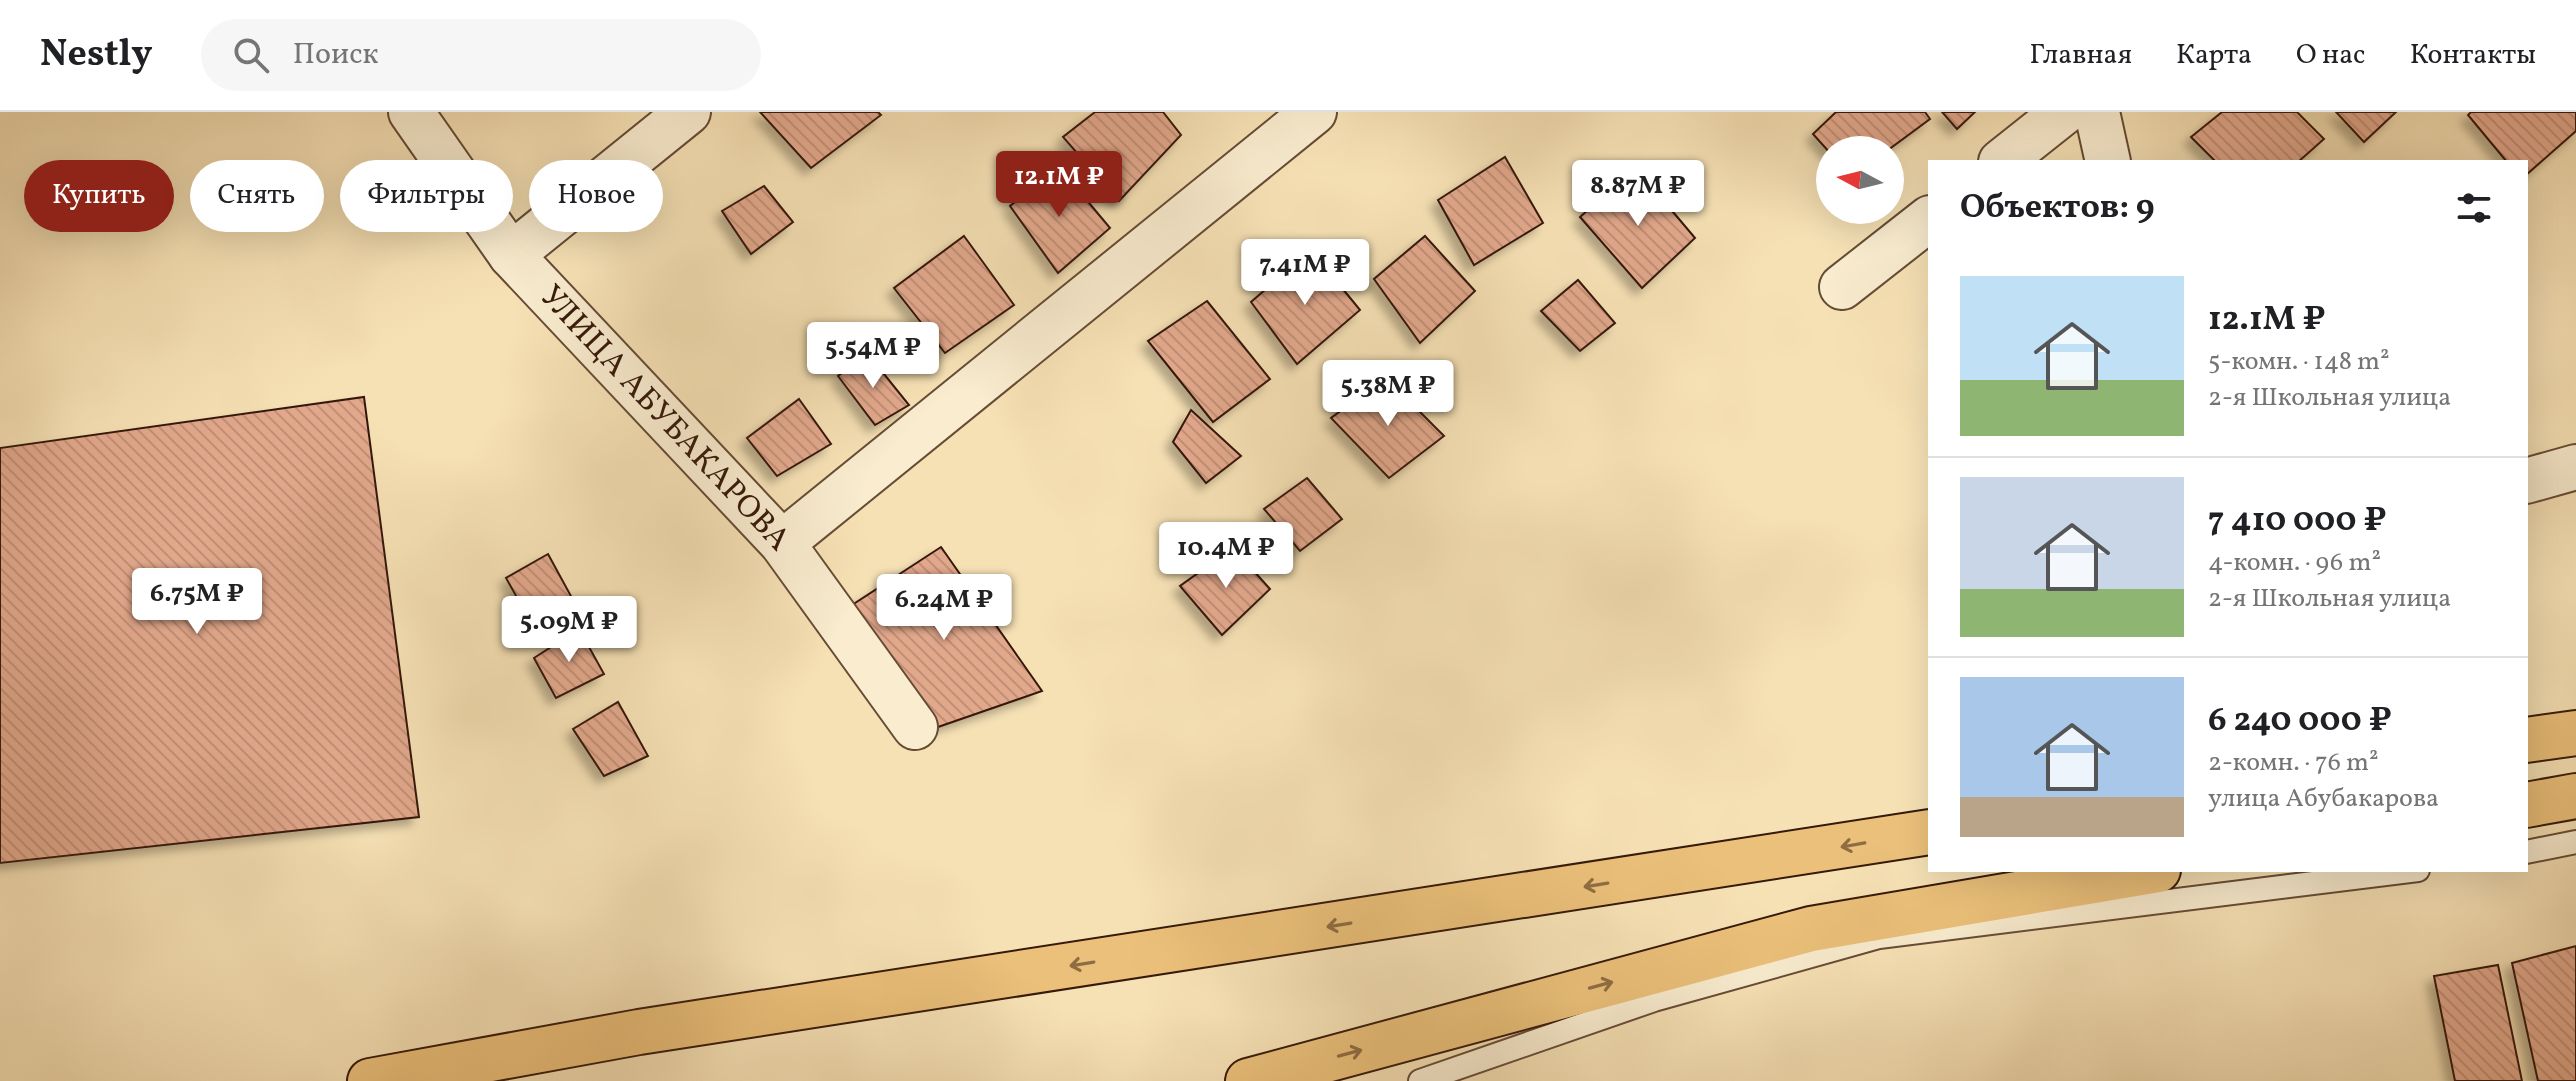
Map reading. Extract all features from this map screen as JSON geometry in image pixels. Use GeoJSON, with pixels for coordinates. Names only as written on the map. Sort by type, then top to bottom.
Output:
{"type":"FeatureCollection","features":[{"type":"Feature","properties":{"kind":"main road"},"geometry":{"type":"LineString","coordinates":[[2528,740],[2576,733]]}},
{"type":"Feature","properties":{"kind":"main road"},"geometry":{"type":"LineString","coordinates":[[2528,805],[2576,796]]}},
{"type":"Feature","properties":{"kind":"main road"},"geometry":{"type":"LineString","coordinates":[[370,1081],[639,1032],[1928,832]]}},
{"type":"Feature","properties":{"kind":"main road"},"geometry":{"type":"LineString","coordinates":[[1248,1081],[1811,929],[2146,872]]}},
{"type":"Feature","properties":{"kind":"street","name":"УЛИЦА АБУБАКАРОВА"},"geometry":{"type":"LineString","coordinates":[[411,112],[511,255],[782,543],[915,727]]}},
{"type":"Feature","properties":{"kind":"street"},"geometry":{"type":"LineString","coordinates":[[511,255],[688,112]]}},
{"type":"Feature","properties":{"kind":"street"},"geometry":{"type":"LineString","coordinates":[[782,543],[1314,112]]}},
{"type":"Feature","properties":{"kind":"street"},"geometry":{"type":"LineString","coordinates":[[2004,160],[2064,112]]}},
{"type":"Feature","properties":{"kind":"street"},"geometry":{"type":"LineString","coordinates":[[2097,112],[2108,160]]}},
{"type":"Feature","properties":{"kind":"street"},"geometry":{"type":"LineString","coordinates":[[1842,287],[1928,220]]}},
{"type":"Feature","properties":{"kind":"street"},"geometry":{"type":"LineString","coordinates":[[2528,480],[2576,467]]}},
{"type":"Feature","properties":{"kind":"lane"},"geometry":{"type":"LineString","coordinates":[[2528,852],[2576,842]]}},
{"type":"Feature","properties":{"kind":"lane"},"geometry":{"type":"LineString","coordinates":[[1420,1081],[1654,1000],[1879,937],[2402,872]]}},
{"type":"Feature","properties":{"kind":"building"},"geometry":{"type":"Polygon","coordinates":[[[760,112],[878,112],[881,115],[811,168],[760,112]]]}},
{"type":"Feature","properties":{"kind":"building"},"geometry":{"type":"Polygon","coordinates":[[[1095,112],[1163,112],[1181,135],[1119,201],[1063,137],[1095,112]]]}},
{"type":"Feature","properties":{"kind":"building"},"geometry":{"type":"Polygon","coordinates":[[[1836,112],[1925,112],[1930,119],[1904,138],[1816,137],[1813,134],[1836,112]]]}},
{"type":"Feature","properties":{"kind":"building"},"geometry":{"type":"Polygon","coordinates":[[[1942,112],[1975,112],[1957,129],[1942,112]]]}},
{"type":"Feature","properties":{"kind":"building"},"geometry":{"type":"Polygon","coordinates":[[[2222,112],[2297,112],[2324,139],[2300,160],[2214,160],[2191,137],[2222,112]]]}},
{"type":"Feature","properties":{"kind":"building"},"geometry":{"type":"Polygon","coordinates":[[[2336,112],[2396,112],[2364,142],[2336,112]]]}},
{"type":"Feature","properties":{"kind":"building"},"geometry":{"type":"Polygon","coordinates":[[[2471,112],[2576,112],[2576,131],[2528,173],[2528,160],[2505,160],[2468,115],[2471,112]]]}},
{"type":"Feature","properties":{"kind":"building"},"geometry":{"type":"Polygon","coordinates":[[[1505,157],[1543,223],[1474,265],[1438,200],[1505,157]]]}},
{"type":"Feature","properties":{"kind":"building"},"geometry":{"type":"Polygon","coordinates":[[[1059,167],[1110,228],[1058,273],[1010,206],[1059,167]]]}},
{"type":"Feature","properties":{"kind":"building"},"geometry":{"type":"Polygon","coordinates":[[[1636,168],[1695,238],[1642,288],[1580,217],[1636,168]]]}},
{"type":"Feature","properties":{"kind":"building"},"geometry":{"type":"Polygon","coordinates":[[[764,186],[793,222],[751,254],[722,211],[764,186]]]}},
{"type":"Feature","properties":{"kind":"building"},"geometry":{"type":"Polygon","coordinates":[[[964,236],[1014,305],[945,353],[894,288],[964,236]]]}},
{"type":"Feature","properties":{"kind":"building"},"geometry":{"type":"Polygon","coordinates":[[[1425,236],[1475,291],[1420,343],[1374,279],[1425,236]]]}},
{"type":"Feature","properties":{"kind":"building"},"geometry":{"type":"Polygon","coordinates":[[[1311,250],[1360,310],[1297,364],[1251,302],[1311,250]]]}},
{"type":"Feature","properties":{"kind":"building"},"geometry":{"type":"Polygon","coordinates":[[[1578,280],[1615,323],[1580,351],[1541,311],[1578,280]]]}},
{"type":"Feature","properties":{"kind":"building"},"geometry":{"type":"Polygon","coordinates":[[[1207,301],[1270,379],[1213,422],[1148,341],[1207,301]]]}},
{"type":"Feature","properties":{"kind":"building"},"geometry":{"type":"Polygon","coordinates":[[[867,353],[909,405],[875,425],[838,376],[867,353]]]}},
{"type":"Feature","properties":{"kind":"building"},"geometry":{"type":"Polygon","coordinates":[[[1386,378],[1444,436],[1389,478],[1331,418],[1386,378]]]}},
{"type":"Feature","properties":{"kind":"building"},"geometry":{"type":"Polygon","coordinates":[[[364,397],[419,817],[0,863],[0,448],[364,397]]]}},
{"type":"Feature","properties":{"kind":"building"},"geometry":{"type":"Polygon","coordinates":[[[799,399],[831,444],[777,476],[747,438],[799,399]]]}},
{"type":"Feature","properties":{"kind":"building"},"geometry":{"type":"Polygon","coordinates":[[[1191,410],[1241,456],[1206,483],[1173,442],[1191,410]]]}},
{"type":"Feature","properties":{"kind":"building"},"geometry":{"type":"Polygon","coordinates":[[[1307,478],[1342,519],[1300,551],[1264,509],[1307,478]]]}},
{"type":"Feature","properties":{"kind":"building"},"geometry":{"type":"Polygon","coordinates":[[[941,547],[1042,691],[938,727],[849,607],[941,547]]]}},
{"type":"Feature","properties":{"kind":"building"},"geometry":{"type":"Polygon","coordinates":[[[1233,548],[1270,589],[1222,635],[1180,586],[1233,548]]]}},
{"type":"Feature","properties":{"kind":"building"},"geometry":{"type":"Polygon","coordinates":[[[548,554],[572,598],[529,619],[506,578],[548,554]]]}},
{"type":"Feature","properties":{"kind":"building"},"geometry":{"type":"Polygon","coordinates":[[[579,629],[604,674],[556,698],[534,658],[579,629]]]}},
{"type":"Feature","properties":{"kind":"building"},"geometry":{"type":"Polygon","coordinates":[[[618,702],[648,756],[604,776],[573,729],[618,702]]]}},
{"type":"Feature","properties":{"kind":"building"},"geometry":{"type":"Polygon","coordinates":[[[2576,946],[2576,1081],[2538,1081],[2512,963],[2576,946]]]}},
{"type":"Feature","properties":{"kind":"building"},"geometry":{"type":"Polygon","coordinates":[[[2498,965],[2522,1081],[2455,1081],[2434,976],[2498,965]]]}}]}
